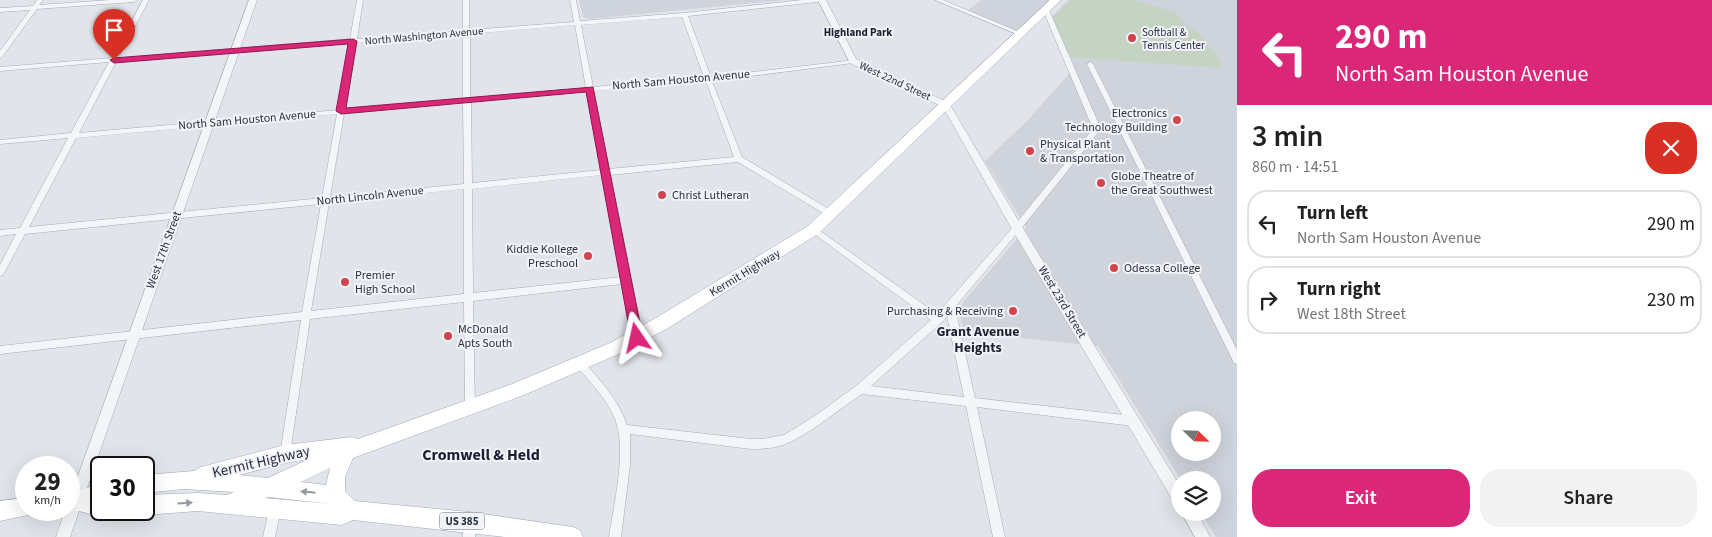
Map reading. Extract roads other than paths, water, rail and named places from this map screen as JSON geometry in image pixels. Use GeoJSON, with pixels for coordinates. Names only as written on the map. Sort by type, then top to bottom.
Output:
{"type":"FeatureCollection","features":[{"type":"Feature","properties":{"kind":"main road","name":"Kermit Highway"},"geometry":{"type":"LineString","coordinates":[[226,505],[269,488],[368,443],[470,408],[580,364],[637,338],[800,240],[831,214],[1051,5]]}},
{"type":"Feature","properties":{"kind":"main road","name":"Kermit Highway"},"geometry":{"type":"LineString","coordinates":[[184,480],[285,454],[368,443]]}},
{"type":"Feature","properties":{"kind":"main road"},"geometry":{"type":"LineString","coordinates":[[335,495],[336,477],[345,454]]}},
{"type":"Feature","properties":{"kind":"main road"},"geometry":{"type":"LineString","coordinates":[[155,483],[184,480],[223,482],[335,495],[351,510]]}},
{"type":"Feature","properties":{"kind":"main road","name":"US 385"},"geometry":{"type":"LineString","coordinates":[[155,504],[198,502],[342,515],[351,510],[469,529],[573,537]]}},
{"type":"Feature","properties":{"kind":"main road"},"geometry":{"type":"LineString","coordinates":[[0,511],[15,509]]}},
{"type":"Feature","properties":{"kind":"street"},"geometry":{"type":"LineString","coordinates":[[0,56],[40,0]]}},
{"type":"Feature","properties":{"kind":"street"},"geometry":{"type":"LineString","coordinates":[[0,10],[134,0]]}},
{"type":"Feature","properties":{"kind":"street"},"geometry":{"type":"LineString","coordinates":[[0,273],[146,0]]}},
{"type":"Feature","properties":{"kind":"street","name":"West 17th Street"},"geometry":{"type":"LineString","coordinates":[[80,480],[177,216],[253,0]]}},
{"type":"Feature","properties":{"kind":"street"},"geometry":{"type":"LineString","coordinates":[[285,454],[306,316],[360,0]]}},
{"type":"Feature","properties":{"kind":"street"},"geometry":{"type":"LineString","coordinates":[[466,0],[470,408]]}},
{"type":"Feature","properties":{"kind":"street"},"geometry":{"type":"LineString","coordinates":[[573,0],[637,338]]}},
{"type":"Feature","properties":{"kind":"street","name":"North Washington Avenue"},"geometry":{"type":"LineString","coordinates":[[0,70],[684,15],[818,0]]}},
{"type":"Feature","properties":{"kind":"street","name":"West 22nd Street"},"geometry":{"type":"LineString","coordinates":[[822,0],[853,61],[946,105]]}},
{"type":"Feature","properties":{"kind":"street"},"geometry":{"type":"LineString","coordinates":[[938,0],[1021,34]]}},
{"type":"Feature","properties":{"kind":"street"},"geometry":{"type":"LineString","coordinates":[[624,429],[751,444],[775,443],[795,435],[860,389],[938,320],[1017,228],[1097,129],[1051,5]]}},
{"type":"Feature","properties":{"kind":"street"},"geometry":{"type":"LineString","coordinates":[[684,15],[739,159],[831,214]]}},
{"type":"Feature","properties":{"kind":"street","name":"North Sam Houston Avenue"},"geometry":{"type":"LineString","coordinates":[[0,142],[708,79],[853,61]]}},
{"type":"Feature","properties":{"kind":"street"},"geometry":{"type":"LineString","coordinates":[[1090,64],[1237,360]]}},
{"type":"Feature","properties":{"kind":"street","name":"West 23rd Street"},"geometry":{"type":"LineString","coordinates":[[946,105],[1017,228],[1171,484]]}},
{"type":"Feature","properties":{"kind":"street","name":"North Lincoln Avenue"},"geometry":{"type":"LineString","coordinates":[[0,234],[739,159]]}},
{"type":"Feature","properties":{"kind":"street"},"geometry":{"type":"LineString","coordinates":[[812,230],[938,320]]}},
{"type":"Feature","properties":{"kind":"street"},"geometry":{"type":"LineString","coordinates":[[0,350],[626,280]]}},
{"type":"Feature","properties":{"kind":"street"},"geometry":{"type":"LineString","coordinates":[[950,306],[998,537]]}},
{"type":"Feature","properties":{"kind":"street"},"geometry":{"type":"LineString","coordinates":[[580,364],[603,389],[613,404],[624,429],[623,466],[614,537]]}},
{"type":"Feature","properties":{"kind":"street"},"geometry":{"type":"LineString","coordinates":[[860,389],[1133,421]]}},
{"type":"Feature","properties":{"kind":"street"},"geometry":{"type":"LineString","coordinates":[[270,537],[275,510]]}},
{"type":"Feature","properties":{"kind":"street","name":"West 17th Street"},"geometry":{"type":"LineString","coordinates":[[63,537],[67,521]]}},
{"type":"Feature","properties":{"kind":"street"},"geometry":{"type":"LineString","coordinates":[[1194,521],[1204,537]]}},
{"type":"Feature","properties":{"kind":"place","name":"Softball & Tennis Center"},"geometry":{"type":"Point","coordinates":[1132,38]}},
{"type":"Feature","properties":{"kind":"place","name":"Electronics Technology Building"},"geometry":{"type":"Point","coordinates":[1177,120]}},
{"type":"Feature","properties":{"kind":"place","name":"Physical Plant & Transportation"},"geometry":{"type":"Point","coordinates":[1030,151]}},
{"type":"Feature","properties":{"kind":"place","name":"Globe Theatre of the Great Southwest"},"geometry":{"type":"Point","coordinates":[1101,183]}},
{"type":"Feature","properties":{"kind":"place","name":"Christ Lutheran"},"geometry":{"type":"Point","coordinates":[662,195]}},
{"type":"Feature","properties":{"kind":"place","name":"Kiddie Kollege Preschool"},"geometry":{"type":"Point","coordinates":[588,256]}},
{"type":"Feature","properties":{"kind":"place","name":"Odessa College"},"geometry":{"type":"Point","coordinates":[1114,268]}},
{"type":"Feature","properties":{"kind":"place","name":"Premier High School"},"geometry":{"type":"Point","coordinates":[345,282]}},
{"type":"Feature","properties":{"kind":"place","name":"Purchasing & Receiving"},"geometry":{"type":"Point","coordinates":[1013,311]}},
{"type":"Feature","properties":{"kind":"place","name":"McDonald Apts South"},"geometry":{"type":"Point","coordinates":[448,336]}},
{"type":"Feature","properties":{"kind":"district","name":"Highland Park"},"geometry":{"type":"Point","coordinates":[858,32]}},
{"type":"Feature","properties":{"kind":"district","name":"Grant Avenue Heights"},"geometry":{"type":"Point","coordinates":[978,340]}},
{"type":"Feature","properties":{"kind":"district","name":"Cromwell & Held"},"geometry":{"type":"Point","coordinates":[481,455]}}]}
